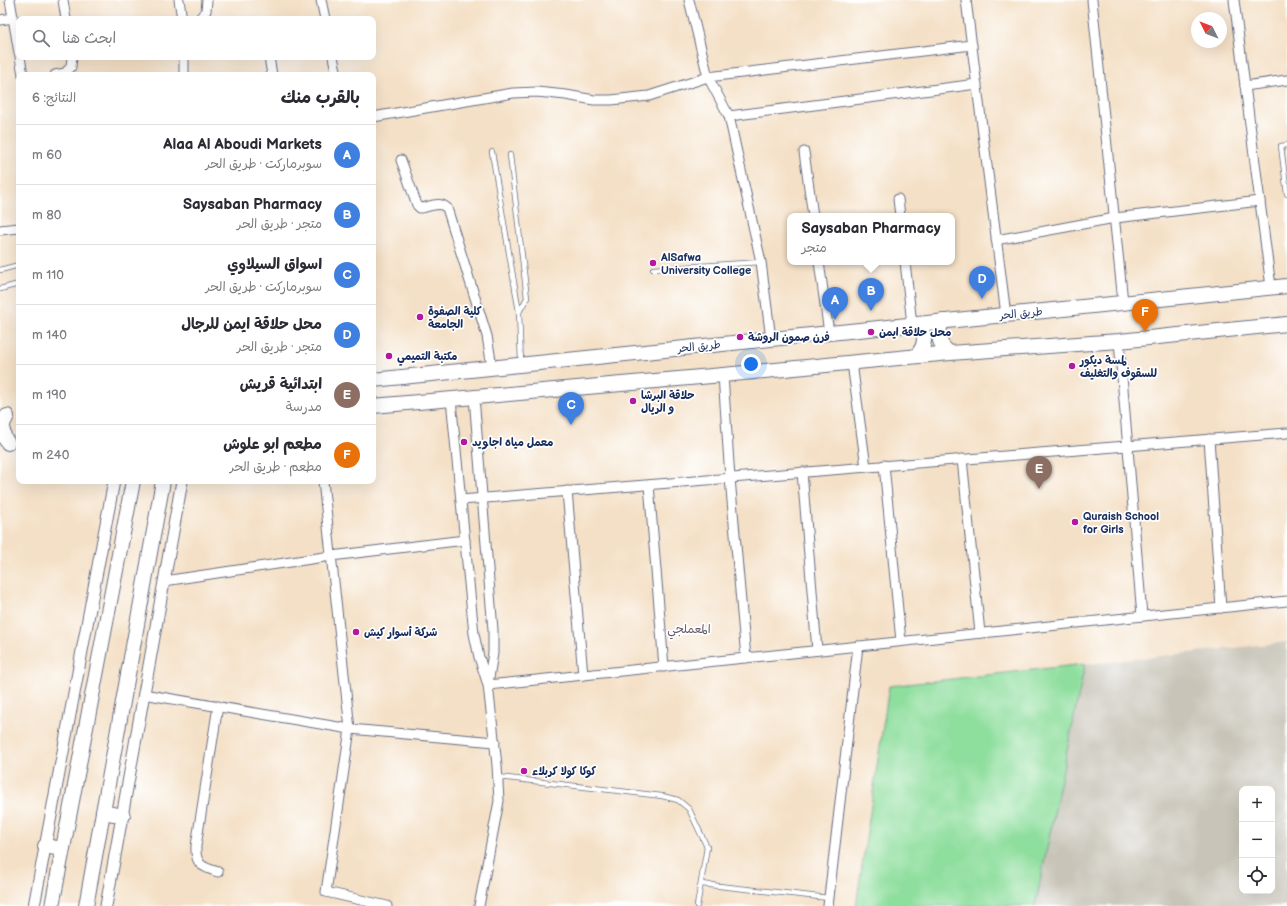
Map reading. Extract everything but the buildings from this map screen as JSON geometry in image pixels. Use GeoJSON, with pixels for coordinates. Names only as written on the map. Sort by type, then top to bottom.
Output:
{"type":"FeatureCollection","features":[{"type":"Feature","properties":{"kind":"main road","name":"طريق الحر"},"geometry":{"type":"LineString","coordinates":[[376,380],[1287,286]]}},
{"type":"Feature","properties":{"kind":"main road"},"geometry":{"type":"LineString","coordinates":[[944,321],[940,326],[939,338],[945,350],[950,353]]}},
{"type":"Feature","properties":{"kind":"main road"},"geometry":{"type":"LineString","coordinates":[[915,324],[922,328],[924,340],[923,346],[916,356]]}},
{"type":"Feature","properties":{"kind":"main road"},"geometry":{"type":"LineString","coordinates":[[376,406],[950,353],[1119,341],[1287,324]]}},
{"type":"Feature","properties":{"kind":"main road"},"geometry":{"type":"LineString","coordinates":[[9,416],[4,420],[2,430],[5,439],[9,443]]}},
{"type":"Feature","properties":{"kind":"main road"},"geometry":{"type":"LineString","coordinates":[[52,906],[132,484]]}},
{"type":"Feature","properties":{"kind":"main road"},"geometry":{"type":"LineString","coordinates":[[86,906],[162,484]]}},
{"type":"Feature","properties":{"kind":"main road"},"geometry":{"type":"LineString","coordinates":[[103,812],[123,816]]}},
{"type":"Feature","properties":{"kind":"main road"},"geometry":{"type":"LineString","coordinates":[[46,846],[62,849]]}},
{"type":"Feature","properties":{"kind":"street"},"geometry":{"type":"LineString","coordinates":[[10,0],[16,32]]}},
{"type":"Feature","properties":{"kind":"street"},"geometry":{"type":"LineString","coordinates":[[63,0],[66,16]]}},
{"type":"Feature","properties":{"kind":"street"},"geometry":{"type":"LineString","coordinates":[[179,0],[182,16]]}},
{"type":"Feature","properties":{"kind":"street"},"geometry":{"type":"LineString","coordinates":[[202,16],[206,11],[207,0]]}},
{"type":"Feature","properties":{"kind":"street"},"geometry":{"type":"LineString","coordinates":[[321,0],[324,16]]}},
{"type":"Feature","properties":{"kind":"street"},"geometry":{"type":"LineString","coordinates":[[689,0],[708,77],[729,116],[761,262],[771,338]]}},
{"type":"Feature","properties":{"kind":"street"},"geometry":{"type":"LineString","coordinates":[[966,0],[1006,315]]}},
{"type":"Feature","properties":{"kind":"street"},"geometry":{"type":"LineString","coordinates":[[1092,0],[1123,302]]}},
{"type":"Feature","properties":{"kind":"street"},"geometry":{"type":"LineString","coordinates":[[1234,0],[1271,287]]}},
{"type":"Feature","properties":{"kind":"street"},"geometry":{"type":"LineString","coordinates":[[0,20],[14,18]]}},
{"type":"Feature","properties":{"kind":"street"},"geometry":{"type":"LineString","coordinates":[[376,116],[512,93],[537,92],[605,100],[641,97],[649,96],[708,77],[972,45]]}},
{"type":"Feature","properties":{"kind":"street"},"geometry":{"type":"LineString","coordinates":[[20,60],[22,72]]}},
{"type":"Feature","properties":{"kind":"street"},"geometry":{"type":"LineString","coordinates":[[66,72],[71,67],[72,60]]}},
{"type":"Feature","properties":{"kind":"street"},"geometry":{"type":"LineString","coordinates":[[184,60],[184,72]]}},
{"type":"Feature","properties":{"kind":"street"},"geometry":{"type":"LineString","coordinates":[[270,60],[272,72]]}},
{"type":"Feature","properties":{"kind":"street"},"geometry":{"type":"LineString","coordinates":[[334,60],[336,72]]}},
{"type":"Feature","properties":{"kind":"street"},"geometry":{"type":"LineString","coordinates":[[1245,86],[1287,80]]}},
{"type":"Feature","properties":{"kind":"street"},"geometry":{"type":"LineString","coordinates":[[729,116],[977,84]]}},
{"type":"Feature","properties":{"kind":"street"},"geometry":{"type":"LineString","coordinates":[[804,152],[813,213]]}},
{"type":"Feature","properties":{"kind":"street"},"geometry":{"type":"LineString","coordinates":[[401,160],[417,205],[422,208],[439,204],[447,208],[487,336],[492,367]]}},
{"type":"Feature","properties":{"kind":"street"},"geometry":{"type":"LineString","coordinates":[[898,199],[900,213]]}},
{"type":"Feature","properties":{"kind":"street"},"geometry":{"type":"LineString","coordinates":[[996,240],[1115,218],[1260,201]]}},
{"type":"Feature","properties":{"kind":"street"},"geometry":{"type":"LineString","coordinates":[[0,230],[16,228]]}},
{"type":"Feature","properties":{"kind":"street"},"geometry":{"type":"LineString","coordinates":[[819,265],[829,333]]}},
{"type":"Feature","properties":{"kind":"street"},"geometry":{"type":"LineString","coordinates":[[905,265],[915,324]]}},
{"type":"Feature","properties":{"kind":"street"},"geometry":{"type":"LineString","coordinates":[[1119,341],[1142,616]]}},
{"type":"Feature","properties":{"kind":"street"},"geometry":{"type":"LineString","coordinates":[[852,363],[866,467]]}},
{"type":"Feature","properties":{"kind":"street"},"geometry":{"type":"LineString","coordinates":[[723,375],[730,478],[746,658]]}},
{"type":"Feature","properties":{"kind":"street"},"geometry":{"type":"LineString","coordinates":[[474,397],[494,641],[488,685]]}},
{"type":"Feature","properties":{"kind":"street"},"geometry":{"type":"LineString","coordinates":[[451,399],[474,634],[479,658],[488,685],[498,777],[499,801],[479,906]]}},
{"type":"Feature","properties":{"kind":"street"},"geometry":{"type":"LineString","coordinates":[[461,500],[1286,433],[1287,443]]}},
{"type":"Feature","properties":{"kind":"street"},"geometry":{"type":"LineString","coordinates":[[1209,439],[1221,608]]}},
{"type":"Feature","properties":{"kind":"street"},"geometry":{"type":"LineString","coordinates":[[962,459],[980,633]]}},
{"type":"Feature","properties":{"kind":"street"},"geometry":{"type":"LineString","coordinates":[[884,465],[901,641]]}},
{"type":"Feature","properties":{"kind":"street"},"geometry":{"type":"LineString","coordinates":[[802,472],[816,650]]}},
{"type":"Feature","properties":{"kind":"street"},"geometry":{"type":"LineString","coordinates":[[34,906],[113,484]]}},
{"type":"Feature","properties":{"kind":"street"},"geometry":{"type":"LineString","coordinates":[[106,906],[181,484]]}},
{"type":"Feature","properties":{"kind":"street"},"geometry":{"type":"LineString","coordinates":[[323,484],[350,729],[326,892],[387,906]]}},
{"type":"Feature","properties":{"kind":"street"},"geometry":{"type":"LineString","coordinates":[[649,485],[664,666]]}},
{"type":"Feature","properties":{"kind":"street"},"geometry":{"type":"LineString","coordinates":[[567,491],[583,675]]}},
{"type":"Feature","properties":{"kind":"street"},"geometry":{"type":"LineString","coordinates":[[164,581],[331,556],[465,540]]}},
{"type":"Feature","properties":{"kind":"street"},"geometry":{"type":"LineString","coordinates":[[488,685],[1287,601]]}},
{"type":"Feature","properties":{"kind":"street"},"geometry":{"type":"LineString","coordinates":[[828,902],[858,646]]}},
{"type":"Feature","properties":{"kind":"street"},"geometry":{"type":"LineString","coordinates":[[143,694],[350,729],[495,742]]}},
{"type":"Feature","properties":{"kind":"street"},"geometry":{"type":"LineString","coordinates":[[218,706],[196,851],[196,856],[199,863],[218,872]]}},
{"type":"Feature","properties":{"kind":"lane"},"geometry":{"type":"LineString","coordinates":[[1287,145],[1281,146],[1287,194]]}},
{"type":"Feature","properties":{"kind":"lane"},"geometry":{"type":"LineString","coordinates":[[492,152],[519,312],[521,364]]}},
{"type":"Feature","properties":{"kind":"lane"},"geometry":{"type":"LineString","coordinates":[[510,155],[527,298],[519,312]]}},
{"type":"Feature","properties":{"kind":"lane"},"geometry":{"type":"LineString","coordinates":[[653,270],[761,262]]}},
{"type":"Feature","properties":{"kind":"lane"},"geometry":{"type":"LineString","coordinates":[[0,270],[16,266]]}},
{"type":"Feature","properties":{"kind":"lane"},"geometry":{"type":"LineString","coordinates":[[0,289],[16,285]]}},
{"type":"Feature","properties":{"kind":"lane"},"geometry":{"type":"LineString","coordinates":[[498,777],[662,796],[678,800],[689,809],[707,847],[697,906]]}},
{"type":"Feature","properties":{"kind":"lane"},"geometry":{"type":"LineString","coordinates":[[701,884],[828,902]]}},
{"type":"Feature","properties":{"kind":"shaded area"},"geometry":{"type":"Polygon","coordinates":[[[1287,642],[1287,906],[856,906],[889,686],[1287,642]]]}},
{"type":"Feature","properties":{"kind":"green space"},"geometry":{"type":"Polygon","coordinates":[[[1085,664],[1035,906],[856,906],[889,686],[1085,664]]]}},
{"type":"Feature","properties":{"kind":"place","name":"AlSafwa University College"},"geometry":{"type":"Point","coordinates":[653,263]}},
{"type":"Feature","properties":{"kind":"place","name":"محل حلاقة ايمن للرجال"},"geometry":{"type":"Point","coordinates":[982,299]}},
{"type":"Feature","properties":{"kind":"place","name":"Saysaban Pharmacy"},"geometry":{"type":"Point","coordinates":[871,311]}},
{"type":"Feature","properties":{"kind":"place","name":"كلية الصفوة الجامعة"},"geometry":{"type":"Point","coordinates":[420,317]}},
{"type":"Feature","properties":{"kind":"place","name":"Alaa Al Aboudi Markets"},"geometry":{"type":"Point","coordinates":[835,320]}},
{"type":"Feature","properties":{"kind":"place","name":"محل حلاقة ايمن"},"geometry":{"type":"Point","coordinates":[871,332]}},
{"type":"Feature","properties":{"kind":"place","name":"مطعم ابو علوش"},"geometry":{"type":"Point","coordinates":[1145,332]}},
{"type":"Feature","properties":{"kind":"place","name":"فرن صمون الروشة"},"geometry":{"type":"Point","coordinates":[740,337]}},
{"type":"Feature","properties":{"kind":"place","name":"مكتبة التميمي"},"geometry":{"type":"Point","coordinates":[389,356]}},
{"type":"Feature","properties":{"kind":"place","name":"لمسة ديكور للسقوف والتغليف"},"geometry":{"type":"Point","coordinates":[1072,366]}},
{"type":"Feature","properties":{"kind":"place","name":"حلاقة البرشا و الريال"},"geometry":{"type":"Point","coordinates":[633,401]}},
{"type":"Feature","properties":{"kind":"place","name":"اسواق السيلاوي"},"geometry":{"type":"Point","coordinates":[571,425]}},
{"type":"Feature","properties":{"kind":"place","name":"معمل مياه اجاويد"},"geometry":{"type":"Point","coordinates":[464,442]}},
{"type":"Feature","properties":{"kind":"place","name":"ابتدائية قريش"},"geometry":{"type":"Point","coordinates":[1039,489]}},
{"type":"Feature","properties":{"kind":"place","name":"Quraish School for Girls"},"geometry":{"type":"Point","coordinates":[1075,522]}},
{"type":"Feature","properties":{"kind":"place","name":"شركة أسوار كيش"},"geometry":{"type":"Point","coordinates":[356,632]}},
{"type":"Feature","properties":{"kind":"place","name":"كوكا كولا كربلاء"},"geometry":{"type":"Point","coordinates":[524,771]}},
{"type":"Feature","properties":{"kind":"district","name":"المعملجي"},"geometry":{"type":"Point","coordinates":[689,629]}}]}
